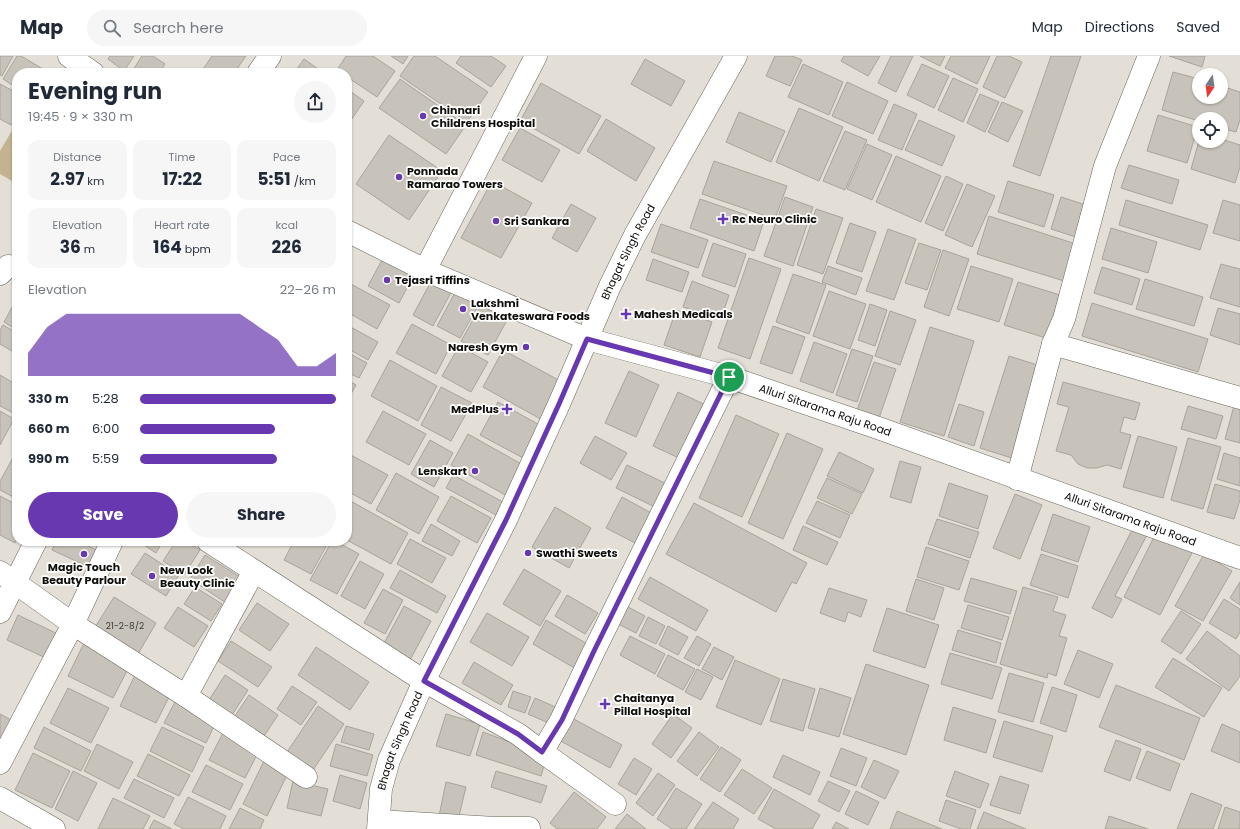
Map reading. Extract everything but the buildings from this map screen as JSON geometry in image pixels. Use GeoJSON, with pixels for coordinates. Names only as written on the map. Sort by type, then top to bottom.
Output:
{"type":"FeatureCollection","features":[{"type":"Feature","properties":{"kind":"street"},"geometry":{"type":"LineString","coordinates":[[262,68],[270,56]]}},
{"type":"Feature","properties":{"kind":"street"},"geometry":{"type":"LineString","coordinates":[[425,270],[536,56]]}},
{"type":"Feature","properties":{"kind":"street","name":"Bhagat Singh Road"},"geometry":{"type":"LineString","coordinates":[[379,825],[381,789],[389,760],[424,681],[506,520],[559,404],[610,286],[635,235],[736,56]]}},
{"type":"Feature","properties":{"kind":"street"},"geometry":{"type":"LineString","coordinates":[[1017,479],[1053,344],[1064,319],[1105,166],[1150,56]]}},
{"type":"Feature","properties":{"kind":"street","name":"Alluri Sitarama Raju Road"},"geometry":{"type":"LineString","coordinates":[[352,234],[425,270],[587,339],[729,377],[888,432],[1240,558]]}},
{"type":"Feature","properties":{"kind":"street"},"geometry":{"type":"LineString","coordinates":[[0,274],[8,266],[12,266]]}},
{"type":"Feature","properties":{"kind":"street"},"geometry":{"type":"LineString","coordinates":[[1053,344],[1240,398]]}},
{"type":"Feature","properties":{"kind":"street"},"geometry":{"type":"LineString","coordinates":[[542,752],[562,720],[594,651],[729,377]]}},
{"type":"Feature","properties":{"kind":"street"},"geometry":{"type":"LineString","coordinates":[[0,612],[7,578],[32,546]]}},
{"type":"Feature","properties":{"kind":"street"},"geometry":{"type":"LineString","coordinates":[[0,763],[73,624],[110,546]]}},
{"type":"Feature","properties":{"kind":"street"},"geometry":{"type":"LineString","coordinates":[[216,546],[424,681],[518,734],[615,804]]}},
{"type":"Feature","properties":{"kind":"street"},"geometry":{"type":"LineString","coordinates":[[186,696],[254,571]]}},
{"type":"Feature","properties":{"kind":"street"},"geometry":{"type":"LineString","coordinates":[[7,578],[73,624],[186,696],[306,777]]}},
{"type":"Feature","properties":{"kind":"street"},"geometry":{"type":"LineString","coordinates":[[0,798],[54,829]]}},
{"type":"Feature","properties":{"kind":"street"},"geometry":{"type":"LineString","coordinates":[[379,825],[529,828]]}},
{"type":"Feature","properties":{"kind":"shaded area"},"geometry":{"type":"Polygon","coordinates":[[[12,131],[12,181],[0,174],[0,151],[12,131]]]}},
{"type":"Feature","properties":{"kind":"place","name":"Chinnari Childrens Hospital"},"geometry":{"type":"Point","coordinates":[423,116]}},
{"type":"Feature","properties":{"kind":"place","name":"Ponnada Ramarao Towers"},"geometry":{"type":"Point","coordinates":[399,177]}},
{"type":"Feature","properties":{"kind":"place","name":"Rc Neuro Clinic"},"geometry":{"type":"Point","coordinates":[723,219]}},
{"type":"Feature","properties":{"kind":"place","name":"Sri Sankara"},"geometry":{"type":"Point","coordinates":[496,221]}},
{"type":"Feature","properties":{"kind":"place","name":"Tejasri Tiffins"},"geometry":{"type":"Point","coordinates":[387,280]}},
{"type":"Feature","properties":{"kind":"place","name":"Lakshmi Venkateswara Foods"},"geometry":{"type":"Point","coordinates":[463,309]}},
{"type":"Feature","properties":{"kind":"place","name":"Mahesh Medicals"},"geometry":{"type":"Point","coordinates":[626,314]}},
{"type":"Feature","properties":{"kind":"place","name":"Naresh Gym"},"geometry":{"type":"Point","coordinates":[526,347]}},
{"type":"Feature","properties":{"kind":"place","name":"MedPlus"},"geometry":{"type":"Point","coordinates":[507,409]}},
{"type":"Feature","properties":{"kind":"place","name":"Lenskart"},"geometry":{"type":"Point","coordinates":[475,471]}},
{"type":"Feature","properties":{"kind":"place","name":"Swathi Sweets"},"geometry":{"type":"Point","coordinates":[528,553]}},
{"type":"Feature","properties":{"kind":"place","name":"Magic Touch Beauty Parlour"},"geometry":{"type":"Point","coordinates":[84,554]}},
{"type":"Feature","properties":{"kind":"place","name":"New Look Beauty Clinic"},"geometry":{"type":"Point","coordinates":[152,576]}},
{"type":"Feature","properties":{"kind":"place","name":"Chaitanya Pillal Hospital"},"geometry":{"type":"Point","coordinates":[605,704]}},
{"type":"Feature","properties":{"kind":"route"},"geometry":{"type":"LineString","coordinates":[[587,339],[729,377],[594,651],[562,720],[542,752],[518,734],[424,681],[506,520],[587,339]]}}]}
